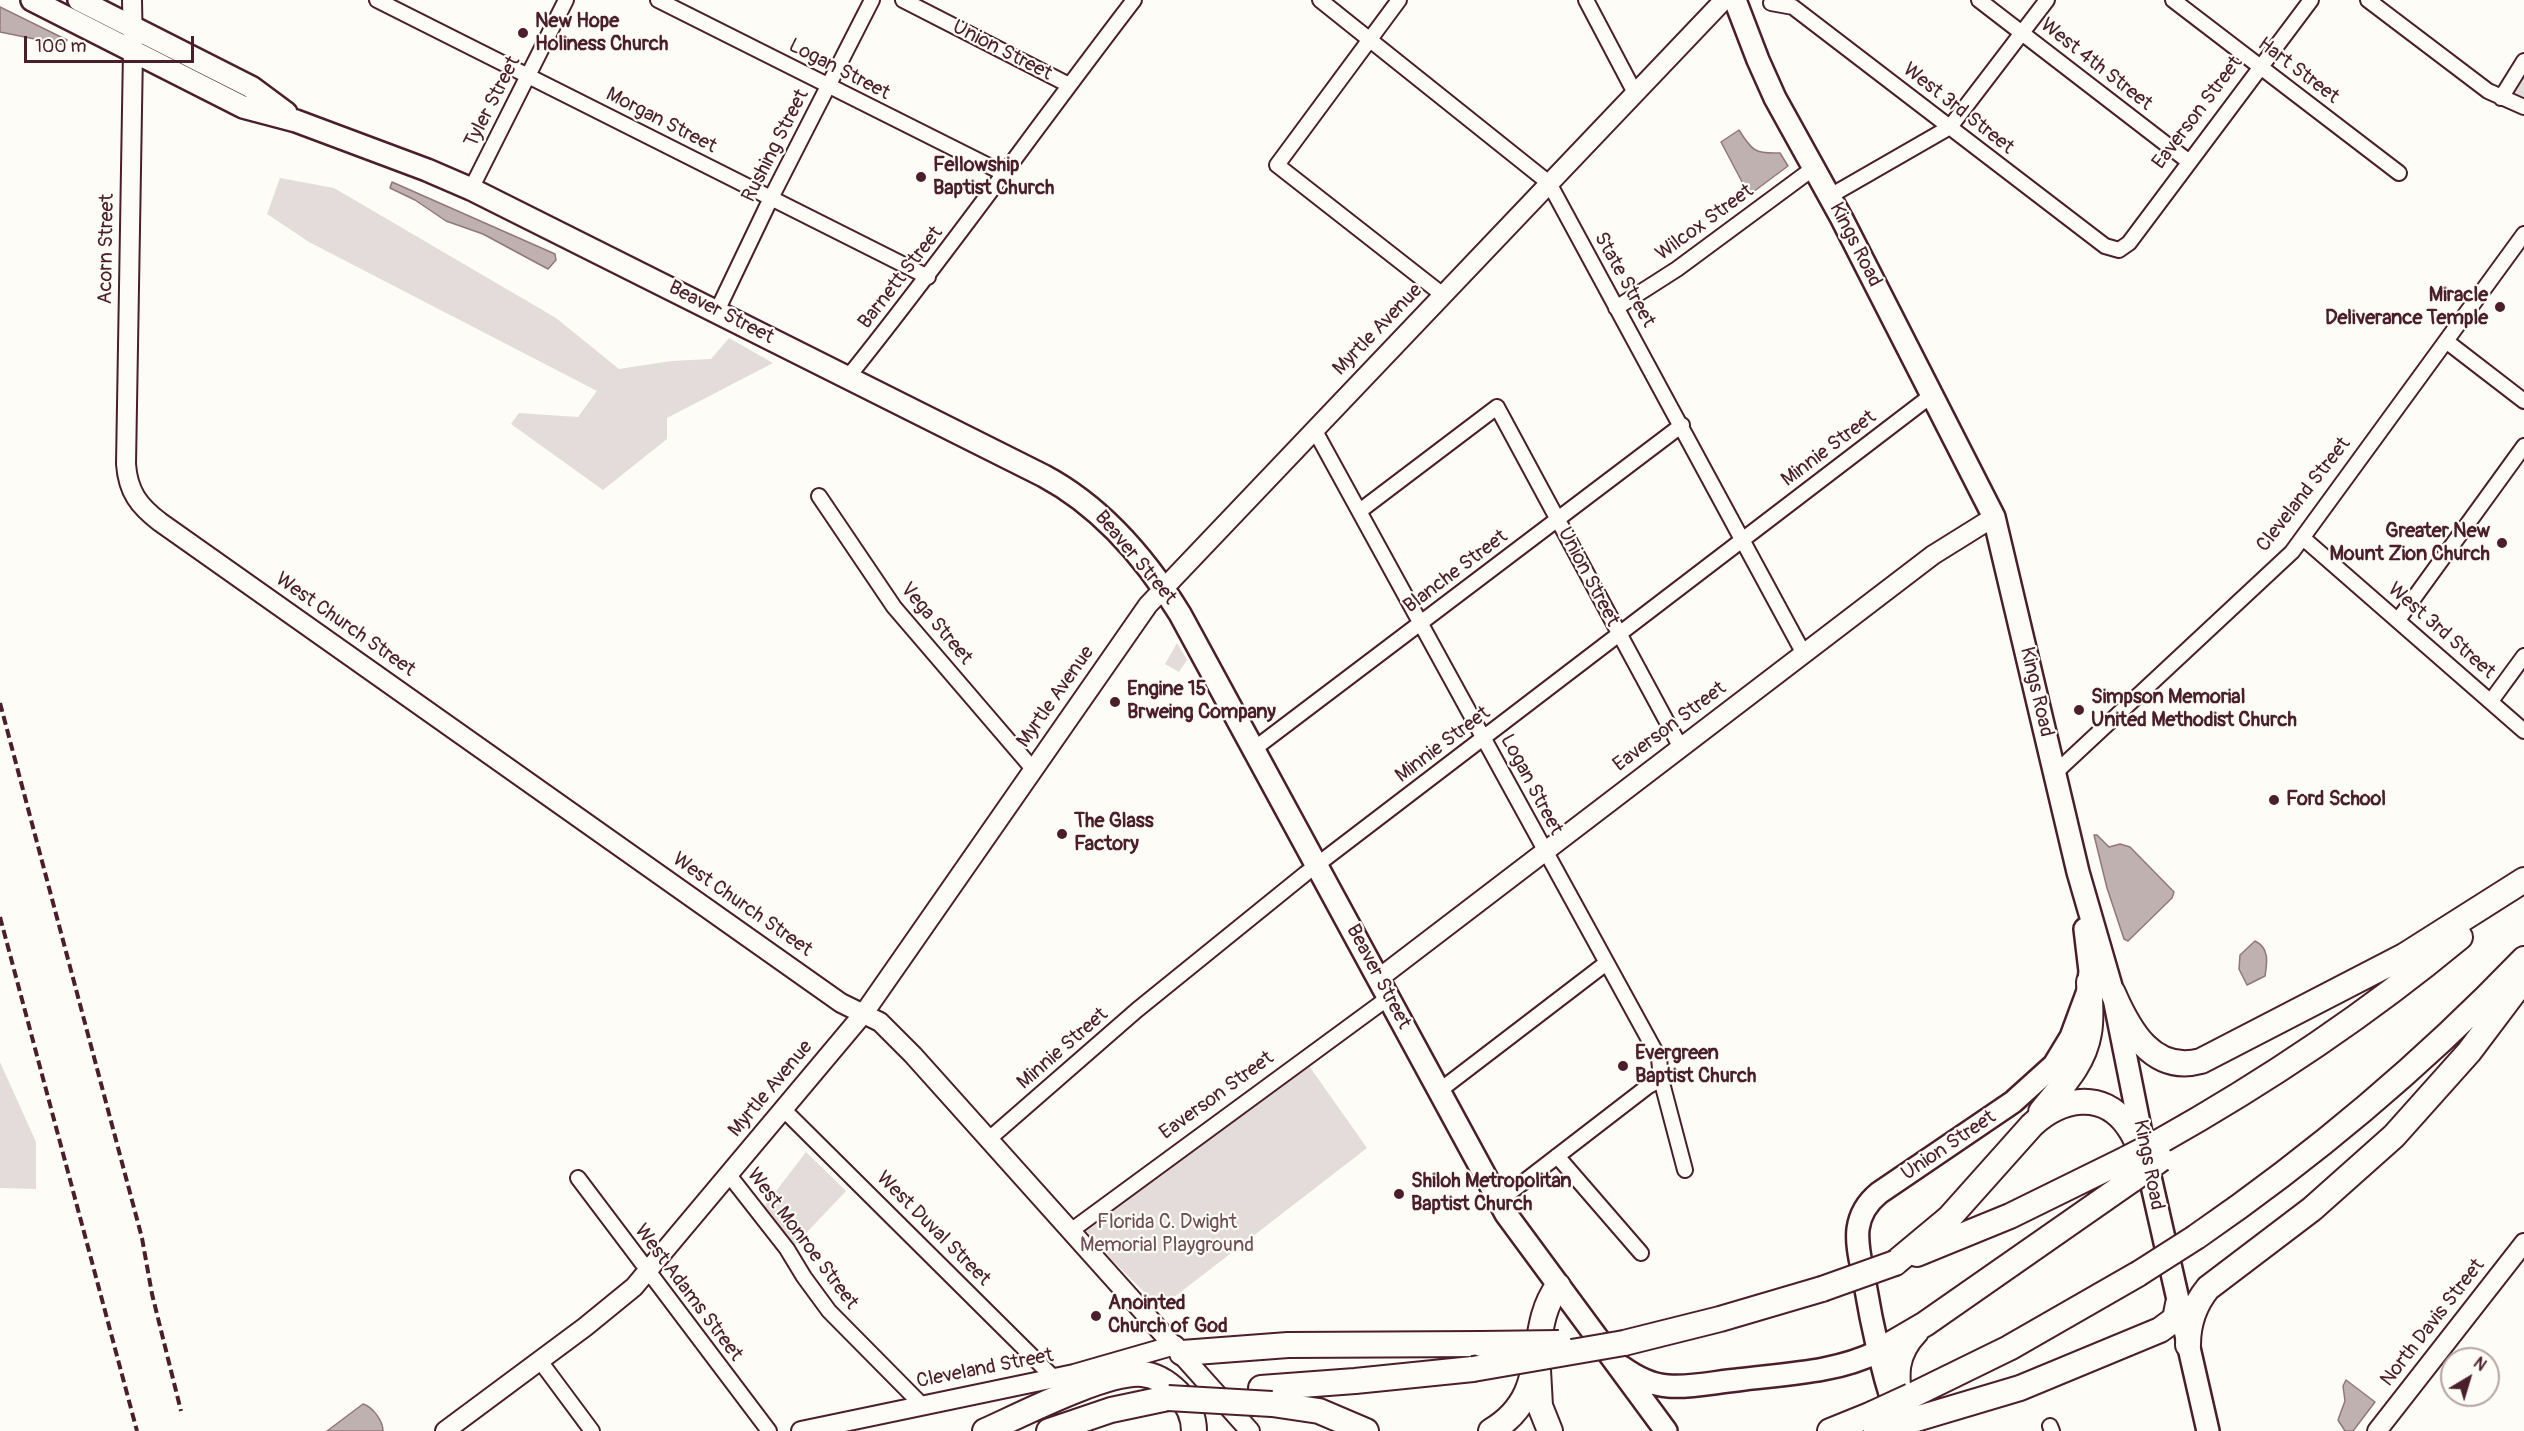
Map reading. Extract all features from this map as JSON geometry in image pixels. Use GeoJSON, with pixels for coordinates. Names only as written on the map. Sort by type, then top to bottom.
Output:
{"type":"FeatureCollection","features":[{"type":"Feature","properties":{"kind":"highway"},"geometry":{"type":"LineString","coordinates":[[2113,993],[2136,1036],[2153,1054],[2176,1063],[2201,1061],[2418,948],[2524,881]]}},
{"type":"Feature","properties":{"kind":"highway"},"geometry":{"type":"LineString","coordinates":[[1877,1352],[1924,1324],[2145,1161],[2391,992],[2456,941],[2524,881]]}},
{"type":"Feature","properties":{"kind":"highway"},"geometry":{"type":"LineString","coordinates":[[1908,1419],[2009,1348],[2138,1275],[2196,1237],[2303,1159],[2375,1101],[2459,1025],[2524,959]]}},
{"type":"Feature","properties":{"kind":"highway"},"geometry":{"type":"LineString","coordinates":[[2188,1345],[2192,1320],[2208,1288],[2312,1209],[2394,1136],[2469,1052],[2524,979]]}},
{"type":"Feature","properties":{"kind":"highway"},"geometry":{"type":"LineString","coordinates":[[1895,1263],[1949,1218],[2025,1132],[2073,1072],[2083,1055],[2090,1031],[2090,982]]}},
{"type":"Feature","properties":{"kind":"highway"},"geometry":{"type":"LineString","coordinates":[[2025,1132],[2044,1115],[2064,1104],[2077,1101],[2097,1103],[2115,1112],[2125,1121],[2145,1161]]}},
{"type":"Feature","properties":{"kind":"highway"},"geometry":{"type":"LineString","coordinates":[[1049,1431],[1111,1410],[1168,1398],[1266,1396],[1365,1380],[1618,1351],[1648,1338],[1760,1308],[1895,1263],[2145,1161]]}},
{"type":"Feature","properties":{"kind":"highway"},"geometry":{"type":"LineString","coordinates":[[1491,1431],[1508,1418],[1527,1391],[1534,1375],[1548,1304],[1558,1286]]}},
{"type":"Feature","properties":{"kind":"highway"},"geometry":{"type":"LineString","coordinates":[[1830,1431],[1908,1419],[2020,1388],[2160,1330],[2173,1322],[2178,1304]]}},
{"type":"Feature","properties":{"kind":"highway"},"geometry":{"type":"LineString","coordinates":[[1908,1419],[1898,1364],[1906,1344],[1924,1324]]}},
{"type":"Feature","properties":{"kind":"highway"},"geometry":{"type":"LineString","coordinates":[[1179,1349],[1288,1345],[1481,1344],[1618,1351]]}},
{"type":"Feature","properties":{"kind":"highway"},"geometry":{"type":"LineString","coordinates":[[1540,1347],[1539,1398],[1542,1414],[1550,1431]]}},
{"type":"Feature","properties":{"kind":"highway"},"geometry":{"type":"LineString","coordinates":[[985,1431],[1116,1377],[1137,1374],[1157,1377],[1174,1389],[1191,1413],[1194,1431]]}},
{"type":"Feature","properties":{"kind":"highway"},"geometry":{"type":"LineString","coordinates":[[1266,1396],[1318,1411],[1366,1431]]}},
{"type":"Feature","properties":{"kind":"main road","name":"Beaver Street"},"geometry":{"type":"LineString","coordinates":[[32,0],[243,107],[296,121],[471,189],[1071,491],[1103,517],[1164,588],[1195,638],[1388,998],[1517,1231],[1558,1286],[1618,1351],[1666,1431]]}},
{"type":"Feature","properties":{"kind":"main road","name":"Beaver Street"},"geometry":{"type":"LineString","coordinates":[[79,0],[251,87],[296,121]]}},
{"type":"Feature","properties":{"kind":"main road","name":"Kings Road"},"geometry":{"type":"LineString","coordinates":[[1735,0],[1767,81],[1815,167],[1994,517],[2078,872],[2113,993],[2145,1161],[2208,1431]]}},
{"type":"Feature","properties":{"kind":"main road","name":"Union Street"},"geometry":{"type":"LineString","coordinates":[[1908,1419],[1877,1352],[1858,1242],[1859,1222],[1867,1206],[1879,1193],[2013,1101],[2047,1074],[2061,1056],[2072,1037],[2090,982],[2078,872]]}},
{"type":"Feature","properties":{"kind":"main road"},"geometry":{"type":"LineString","coordinates":[[1618,1351],[1641,1378],[1662,1385],[1676,1386],[1823,1368],[1877,1352]]}},
{"type":"Feature","properties":{"kind":"street","name":"Acorn Street"},"geometry":{"type":"LineString","coordinates":[[132,0],[126,464],[129,487],[134,497]]}},
{"type":"Feature","properties":{"kind":"street","name":"Morgan Street"},"geometry":{"type":"LineString","coordinates":[[377,0],[928,277]]}},
{"type":"Feature","properties":{"kind":"street","name":"Tyler Street"},"geometry":{"type":"LineString","coordinates":[[471,189],[566,0]]}},
{"type":"Feature","properties":{"kind":"street","name":"Logan Street"},"geometry":{"type":"LineString","coordinates":[[658,0],[1003,174]]}},
{"type":"Feature","properties":{"kind":"street","name":"Rushing Street"},"geometry":{"type":"LineString","coordinates":[[717,311],[771,198],[872,0]]}},
{"type":"Feature","properties":{"kind":"street","name":"Union Street"},"geometry":{"type":"LineString","coordinates":[[903,0],[1069,85]]}},
{"type":"Feature","properties":{"kind":"street","name":"Barnett Street"},"geometry":{"type":"LineString","coordinates":[[848,377],[928,277],[1134,0]]}},
{"type":"Feature","properties":{"kind":"street","name":"State Street"},"geometry":{"type":"LineString","coordinates":[[1320,0],[1549,183],[1804,654]]}},
{"type":"Feature","properties":{"kind":"street"},"geometry":{"type":"LineString","coordinates":[[1399,0],[1277,165],[1443,295]]}},
{"type":"Feature","properties":{"kind":"street"},"geometry":{"type":"LineString","coordinates":[[1586,0],[1635,93]]}},
{"type":"Feature","properties":{"kind":"street","name":"Myrtle Avenue"},"geometry":{"type":"LineString","coordinates":[[445,1431],[610,1308],[647,1272],[864,1013],[1148,605],[1724,0]]}},
{"type":"Feature","properties":{"kind":"street","name":"West 4th Street"},"geometry":{"type":"LineString","coordinates":[[1979,0],[2188,161]]}},
{"type":"Feature","properties":{"kind":"street"},"geometry":{"type":"LineString","coordinates":[[1830,196],[1950,127],[2047,0]]}},
{"type":"Feature","properties":{"kind":"street","name":"Hart Street"},"geometry":{"type":"LineString","coordinates":[[2173,0],[2399,173]]}},
{"type":"Feature","properties":{"kind":"street","name":"Eaverson Street"},"geometry":{"type":"LineString","coordinates":[[2119,250],[2129,243],[2188,161],[2311,0]]}},
{"type":"Feature","properties":{"kind":"street"},"geometry":{"type":"LineString","coordinates":[[2368,0],[2488,91],[2524,107]]}},
{"type":"Feature","properties":{"kind":"street","name":"West 3rd Street"},"geometry":{"type":"LineString","coordinates":[[1772,3],[1793,7],[2105,246],[2119,250]]}},
{"type":"Feature","properties":{"kind":"street"},"geometry":{"type":"LineString","coordinates":[[2501,98],[2524,61]]}},
{"type":"Feature","properties":{"kind":"street","name":"Wilcox Street"},"geometry":{"type":"LineString","coordinates":[[1616,308],[1677,269],[1815,167]]}},
{"type":"Feature","properties":{"kind":"street","name":"Cleveland Street"},"geometry":{"type":"LineString","coordinates":[[2055,773],[2274,570],[2303,538],[2524,234]]}},
{"type":"Feature","properties":{"kind":"street"},"geometry":{"type":"LineString","coordinates":[[2446,341],[2524,400]]}},
{"type":"Feature","properties":{"kind":"street","name":"Minnie Street"},"geometry":{"type":"LineString","coordinates":[[989,1139],[1137,1010],[1317,864],[1932,395]]}},
{"type":"Feature","properties":{"kind":"street","name":"Union Street"},"geometry":{"type":"LineString","coordinates":[[1361,510],[1497,407],[1681,748]]}},
{"type":"Feature","properties":{"kind":"street","name":"Blanche Street"},"geometry":{"type":"LineString","coordinates":[[1254,749],[1682,426]]}},
{"type":"Feature","properties":{"kind":"street","name":"Logan Street"},"geometry":{"type":"LineString","coordinates":[[1314,429],[1361,510],[1605,964],[1659,1058],[1661,1079],[1685,1170]]}},
{"type":"Feature","properties":{"kind":"street"},"geometry":{"type":"LineString","coordinates":[[2398,621],[2524,446]]}},
{"type":"Feature","properties":{"kind":"street","name":"Vega Street"},"geometry":{"type":"LineString","coordinates":[[819,496],[894,607],[1033,769]]}},
{"type":"Feature","properties":{"kind":"street","name":"West Church Street"},"geometry":{"type":"LineString","coordinates":[[134,497],[160,522],[841,1003],[880,1022],[913,1055],[1072,1230],[1250,1431]]}},
{"type":"Feature","properties":{"kind":"street","name":"Eaverson Street"},"geometry":{"type":"LineString","coordinates":[[1378,979],[1933,555],[1994,517]]}},
{"type":"Feature","properties":{"kind":"street","name":"West 3rd Street"},"geometry":{"type":"LineString","coordinates":[[2303,538],[2524,731]]}},
{"type":"Feature","properties":{"kind":"street"},"geometry":{"type":"LineString","coordinates":[[2491,701],[2524,656]]}},
{"type":"Feature","properties":{"kind":"street"},"geometry":{"type":"LineString","coordinates":[[1439,1091],[1605,964]]}},
{"type":"Feature","properties":{"kind":"street","name":"Eaverson Street"},"geometry":{"type":"LineString","coordinates":[[1072,1230],[1388,998]]}},
{"type":"Feature","properties":{"kind":"street"},"geometry":{"type":"LineString","coordinates":[[1499,1201],[1557,1155],[1661,1079]]}},
{"type":"Feature","properties":{"kind":"street","name":"West Duval Street"},"geometry":{"type":"LineString","coordinates":[[783,1109],[1054,1378]]}},
{"type":"Feature","properties":{"kind":"street"},"geometry":{"type":"LineString","coordinates":[[1557,1155],[1641,1253]]}},
{"type":"Feature","properties":{"kind":"street","name":"West Monroe Street"},"geometry":{"type":"LineString","coordinates":[[729,1175],[787,1249],[829,1311],[921,1404]]}},
{"type":"Feature","properties":{"kind":"street","name":"West Adams Street"},"geometry":{"type":"LineString","coordinates":[[578,1178],[769,1431]]}},
{"type":"Feature","properties":{"kind":"street","name":"North Davis Street"},"geometry":{"type":"LineString","coordinates":[[2377,1431],[2524,1243]]}},
{"type":"Feature","properties":{"kind":"street","name":"Cleveland Street"},"geometry":{"type":"LineString","coordinates":[[801,1431],[921,1404],[1054,1378],[1179,1349]]}},
{"type":"Feature","properties":{"kind":"street"},"geometry":{"type":"LineString","coordinates":[[540,1361],[592,1431]]}},
{"type":"Feature","properties":{"kind":"green space"},"geometry":{"type":"Polygon","coordinates":[[[2524,70],[2524,101],[2507,92],[2524,70]]]}},
{"type":"Feature","properties":{"kind":"green space"},"geometry":{"type":"Polygon","coordinates":[[[280,178],[334,188],[556,318],[619,369],[671,361],[711,359],[729,338],[773,363],[667,418],[667,439],[603,490],[511,424],[519,413],[578,417],[597,391],[309,242],[267,214],[280,178]]]}},
{"type":"Feature","properties":{"kind":"green space"},"geometry":{"type":"Polygon","coordinates":[[[1177,643],[1187,660],[1179,672],[1165,664],[1177,643]]]}},
{"type":"Feature","properties":{"kind":"green space"},"geometry":{"type":"Polygon","coordinates":[[[0,1062],[36,1142],[36,1189],[0,1188],[0,1062]]]}},
{"type":"Feature","properties":{"kind":"green space","name":"Florida C. Dwight Memorial Playground"},"geometry":{"type":"Polygon","coordinates":[[[1307,1063],[1367,1148],[1160,1308],[1082,1230],[1307,1063]]]}},
{"type":"Feature","properties":{"kind":"green space"},"geometry":{"type":"Polygon","coordinates":[[[806,1152],[846,1191],[793,1247],[763,1208],[806,1152]]]}},
{"type":"Feature","properties":{"kind":"shaded area"},"geometry":{"type":"Polygon","coordinates":[[[0,7],[67,40],[64,45],[0,32],[0,7]]]}},
{"type":"Feature","properties":{"kind":"shaded area"},"geometry":{"type":"Polygon","coordinates":[[[1739,130],[1747,143],[1755,150],[1780,153],[1788,166],[1749,195],[1721,142],[1739,130]]]}},
{"type":"Feature","properties":{"kind":"shaded area"},"geometry":{"type":"Polygon","coordinates":[[[392,182],[555,254],[556,260],[548,269],[483,234],[446,221],[415,200],[390,188],[392,182]]]}},
{"type":"Feature","properties":{"kind":"shaded area"},"geometry":{"type":"Polygon","coordinates":[[[2094,835],[2097,835],[2109,847],[2120,844],[2130,847],[2174,892],[2172,898],[2128,941],[2124,939],[2107,888],[2094,835]]]}},
{"type":"Feature","properties":{"kind":"shaded area"},"geometry":{"type":"Polygon","coordinates":[[[2255,941],[2265,952],[2267,961],[2265,976],[2247,985],[2239,969],[2240,955],[2255,941]]]}},
{"type":"Feature","properties":{"kind":"shaded area"},"geometry":{"type":"Polygon","coordinates":[[[2346,1380],[2375,1402],[2353,1431],[2345,1431],[2338,1420],[2345,1401],[2343,1386],[2346,1380]]]}},
{"type":"Feature","properties":{"kind":"shaded area"},"geometry":{"type":"Polygon","coordinates":[[[363,1404],[377,1415],[383,1431],[327,1431],[363,1404]]]}},
{"type":"Feature","properties":{"kind":"railway"},"geometry":{"type":"LineString","coordinates":[[0,703],[142,1238],[152,1294],[181,1411]]}},
{"type":"Feature","properties":{"kind":"railway"},"geometry":{"type":"LineString","coordinates":[[0,917],[137,1431]]}},
{"type":"Feature","properties":{"kind":"place","name":"New Hope Holiness Church"},"geometry":{"type":"Point","coordinates":[523,33]}},
{"type":"Feature","properties":{"kind":"place","name":"Fellowship Baptist Church"},"geometry":{"type":"Point","coordinates":[921,177]}},
{"type":"Feature","properties":{"kind":"place","name":"Miracle Deliverance Temple"},"geometry":{"type":"Point","coordinates":[2500,307]}},
{"type":"Feature","properties":{"kind":"place","name":"Greater New Mount Zion Church"},"geometry":{"type":"Point","coordinates":[2502,543]}},
{"type":"Feature","properties":{"kind":"place","name":"Engine 15 Brweing Company"},"geometry":{"type":"Point","coordinates":[1115,702]}},
{"type":"Feature","properties":{"kind":"place","name":"Simpson Memorial United Methodist Church"},"geometry":{"type":"Point","coordinates":[2079,710]}},
{"type":"Feature","properties":{"kind":"place","name":"Ford School"},"geometry":{"type":"Point","coordinates":[2274,800]}},
{"type":"Feature","properties":{"kind":"place","name":"The Glass Factory"},"geometry":{"type":"Point","coordinates":[1062,834]}},
{"type":"Feature","properties":{"kind":"place","name":"Evergreen Baptist Church"},"geometry":{"type":"Point","coordinates":[1623,1066]}},
{"type":"Feature","properties":{"kind":"place","name":"Shiloh Metropolitan Baptist Church"},"geometry":{"type":"Point","coordinates":[1399,1194]}},
{"type":"Feature","properties":{"kind":"place","name":"Anointed Church of God"},"geometry":{"type":"Point","coordinates":[1096,1316]}}]}
